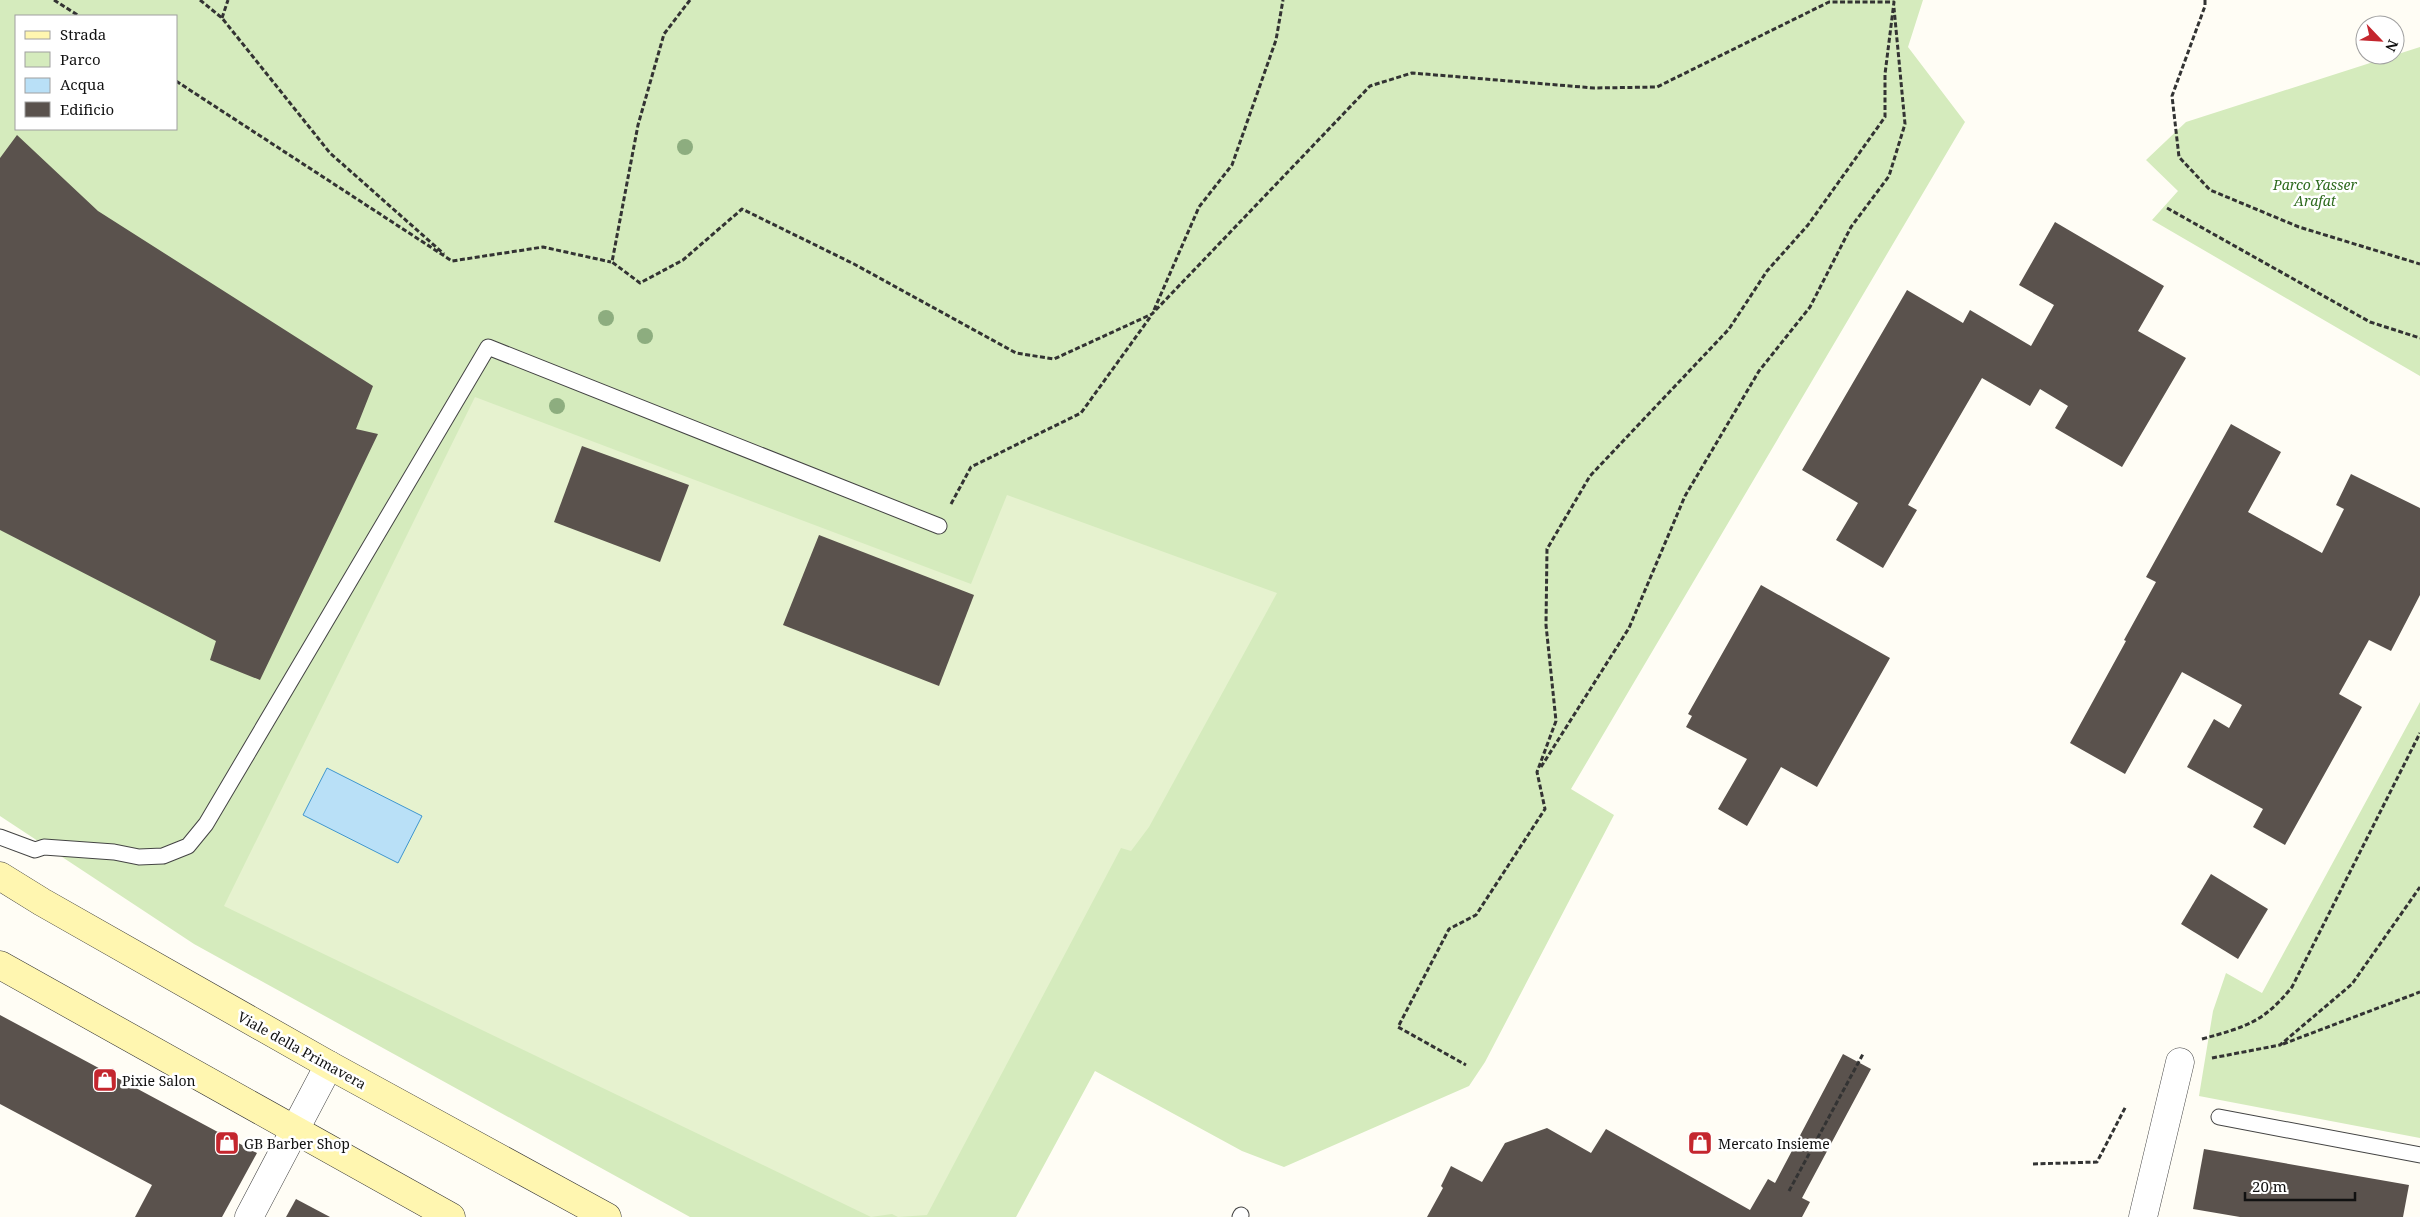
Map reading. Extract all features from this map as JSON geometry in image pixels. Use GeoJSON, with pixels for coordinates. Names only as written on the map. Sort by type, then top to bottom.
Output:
{"type":"FeatureCollection","features":[{"type":"Feature","properties":{"kind":"main road","name":"Viale della Primavera"},"geometry":{"type":"LineString","coordinates":[[0,876],[42,902],[329,1065],[607,1217]]}},
{"type":"Feature","properties":{"kind":"main road"},"geometry":{"type":"LineString","coordinates":[[0,965],[451,1217]]}},
{"type":"Feature","properties":{"kind":"street"},"geometry":{"type":"LineString","coordinates":[[2143,1217],[2192,1061]]}},
{"type":"Feature","properties":{"kind":"street"},"geometry":{"type":"LineString","coordinates":[[249,1217],[329,1065]]}},
{"type":"Feature","properties":{"kind":"lane"},"geometry":{"type":"LineString","coordinates":[[0,837],[35,850],[44,847],[114,852],[138,857],[163,856],[188,846],[211,815],[488,347],[939,526]]}},
{"type":"Feature","properties":{"kind":"lane"},"geometry":{"type":"LineString","coordinates":[[2219,1117],[2420,1155]]}},
{"type":"Feature","properties":{"kind":"path"},"geometry":{"type":"LineString","coordinates":[[54,0],[77,15]]}},
{"type":"Feature","properties":{"kind":"path"},"geometry":{"type":"LineString","coordinates":[[200,0],[222,18],[330,153],[452,261]]}},
{"type":"Feature","properties":{"kind":"path"},"geometry":{"type":"LineString","coordinates":[[222,18],[228,0]]}},
{"type":"Feature","properties":{"kind":"path"},"geometry":{"type":"LineString","coordinates":[[612,262],[638,125],[664,34],[690,0]]}},
{"type":"Feature","properties":{"kind":"path"},"geometry":{"type":"LineString","coordinates":[[178,82],[452,261],[543,246],[612,262],[640,284],[683,260],[742,209],[854,264],[1016,353],[1054,360],[1152,314],[1199,207],[1232,165],[1276,40],[1283,0]]}},
{"type":"Feature","properties":{"kind":"path"},"geometry":{"type":"LineString","coordinates":[[2205,0],[2206,6],[2172,96],[2179,157],[2210,190],[2299,227],[2420,264]]}},
{"type":"Feature","properties":{"kind":"path"},"geometry":{"type":"LineString","coordinates":[[939,526],[971,468],[1081,413],[1152,314],[1370,86],[1412,73],[1594,88],[1657,87],[1829,2],[1894,1]]}},
{"type":"Feature","properties":{"kind":"path"},"geometry":{"type":"LineString","coordinates":[[1537,772],[1629,628],[1690,488],[1760,371],[1810,307],[1851,227],[1888,176],[1905,124],[1894,1]]}},
{"type":"Feature","properties":{"kind":"path"},"geometry":{"type":"LineString","coordinates":[[1466,1065],[1398,1027],[1449,929],[1476,915],[1545,809],[1537,772],[1556,721],[1546,625],[1546,549],[1590,476],[1729,329],[1767,271],[1808,224],[1885,117],[1885,74],[1894,1]]}},
{"type":"Feature","properties":{"kind":"path"},"geometry":{"type":"LineString","coordinates":[[2168,208],[2370,322],[2420,338]]}},
{"type":"Feature","properties":{"kind":"path"},"geometry":{"type":"LineString","coordinates":[[2200,1039],[2246,1027],[2276,1007],[2292,987],[2420,733]]}},
{"type":"Feature","properties":{"kind":"path"},"geometry":{"type":"LineString","coordinates":[[2280,1045],[2352,984],[2420,887]]}},
{"type":"Feature","properties":{"kind":"path"},"geometry":{"type":"LineString","coordinates":[[2192,1061],[2280,1045],[2420,992]]}},
{"type":"Feature","properties":{"kind":"path"},"geometry":{"type":"LineString","coordinates":[[1788,1191],[1863,1054]]}},
{"type":"Feature","properties":{"kind":"path"},"geometry":{"type":"LineString","coordinates":[[2033,1164],[2097,1162],[2126,1106]]}},
{"type":"Feature","properties":{"kind":"green space"},"geometry":{"type":"Polygon","coordinates":[[[0,0],[1923,0],[1908,47],[1965,122],[1571,789],[1614,815],[1485,1062],[1469,1086],[1284,1167],[1242,1151],[1095,1071],[1016,1217],[690,1217],[194,944],[0,816],[0,0]]]}},
{"type":"Feature","properties":{"kind":"green space","name":"Parco Yasser Arafat"},"geometry":{"type":"Polygon","coordinates":[[[2420,47],[2420,376],[2152,220],[2178,191],[2146,160],[2186,122],[2364,65],[2405,65],[2405,52],[2420,47]]]}},
{"type":"Feature","properties":{"kind":"green space"},"geometry":{"type":"Polygon","coordinates":[[[475,397],[971,584],[1007,495],[1277,593],[1149,827],[1131,851],[1121,848],[927,1215],[898,1217],[892,1214],[871,1217],[224,906],[475,397]]]}},
{"type":"Feature","properties":{"kind":"green space"},"geometry":{"type":"Polygon","coordinates":[[[2420,702],[2420,1138],[2199,1096],[2213,1011],[2226,973],[2262,993],[2420,702]]]}},
{"type":"Feature","properties":{"kind":"water"},"geometry":{"type":"Polygon","coordinates":[[[327,768],[422,816],[398,863],[303,815],[327,768]]]}},
{"type":"Feature","properties":{"kind":"building"},"geometry":{"type":"Polygon","coordinates":[[[17,135],[98,211],[373,386],[356,429],[378,434],[260,680],[210,660],[216,641],[0,530],[0,158],[17,135]]]}},
{"type":"Feature","properties":{"kind":"building"},"geometry":{"type":"Polygon","coordinates":[[[2055,222],[2164,286],[2138,331],[2186,358],[2122,467],[2055,428],[2068,406],[2040,389],[2030,406],[1982,378],[1908,505],[1917,510],[1883,568],[1836,540],[1858,503],[1802,470],[1907,290],[1963,323],[1970,310],[2031,346],[2054,305],[2019,285],[2055,222]]]}},
{"type":"Feature","properties":{"kind":"building"},"geometry":{"type":"Polygon","coordinates":[[[2231,424],[2281,452],[2248,512],[2322,553],[2344,509],[2336,505],[2351,474],[2420,508],[2420,595],[2391,651],[2369,640],[2339,694],[2362,707],[2285,845],[2253,827],[2263,809],[2187,767],[2214,719],[2229,728],[2242,705],[2182,672],[2125,774],[2070,743],[2156,582],[2146,577],[2231,424]]]}},
{"type":"Feature","properties":{"kind":"building"},"geometry":{"type":"Polygon","coordinates":[[[582,446],[689,485],[660,562],[554,522],[582,446]]]}},
{"type":"Feature","properties":{"kind":"building"},"geometry":{"type":"Polygon","coordinates":[[[819,535],[974,595],[939,686],[783,625],[819,535]]]}},
{"type":"Feature","properties":{"kind":"building"},"geometry":{"type":"Polygon","coordinates":[[[1761,585],[1890,658],[1817,787],[1781,767],[1747,826],[1718,809],[1747,759],[1686,727],[1692,716],[1688,714],[1761,585]]]}},
{"type":"Feature","properties":{"kind":"building"},"geometry":{"type":"Polygon","coordinates":[[[2211,874],[2268,909],[2238,959],[2181,924],[2211,874]]]}},
{"type":"Feature","properties":{"kind":"building"},"geometry":{"type":"Polygon","coordinates":[[[0,1015],[257,1153],[222,1217],[135,1217],[152,1185],[0,1104],[0,1015]]]}},
{"type":"Feature","properties":{"kind":"building"},"geometry":{"type":"Polygon","coordinates":[[[1843,1054],[1871,1069],[1802,1198],[1810,1202],[1802,1217],[1427,1217],[1443,1188],[1441,1186],[1451,1166],[1482,1182],[1505,1143],[1547,1128],[1591,1153],[1606,1129],[1750,1210],[1768,1179],[1775,1183],[1843,1054]]]}},
{"type":"Feature","properties":{"kind":"building"},"geometry":{"type":"Polygon","coordinates":[[[2204,1149],[2409,1185],[2403,1217],[2240,1217],[2193,1209],[2204,1149]]]}},
{"type":"Feature","properties":{"kind":"building"},"geometry":{"type":"Polygon","coordinates":[[[296,1199],[330,1217],[286,1217],[296,1199]]]}},
{"type":"Feature","properties":{"kind":"place","name":"Pixie Salon"},"geometry":{"type":"Point","coordinates":[105,1080]}},
{"type":"Feature","properties":{"kind":"place","name":"GB Barber Shop"},"geometry":{"type":"Point","coordinates":[227,1143]}},
{"type":"Feature","properties":{"kind":"place","name":"Mercato Insieme"},"geometry":{"type":"Point","coordinates":[1700,1143]}}]}
